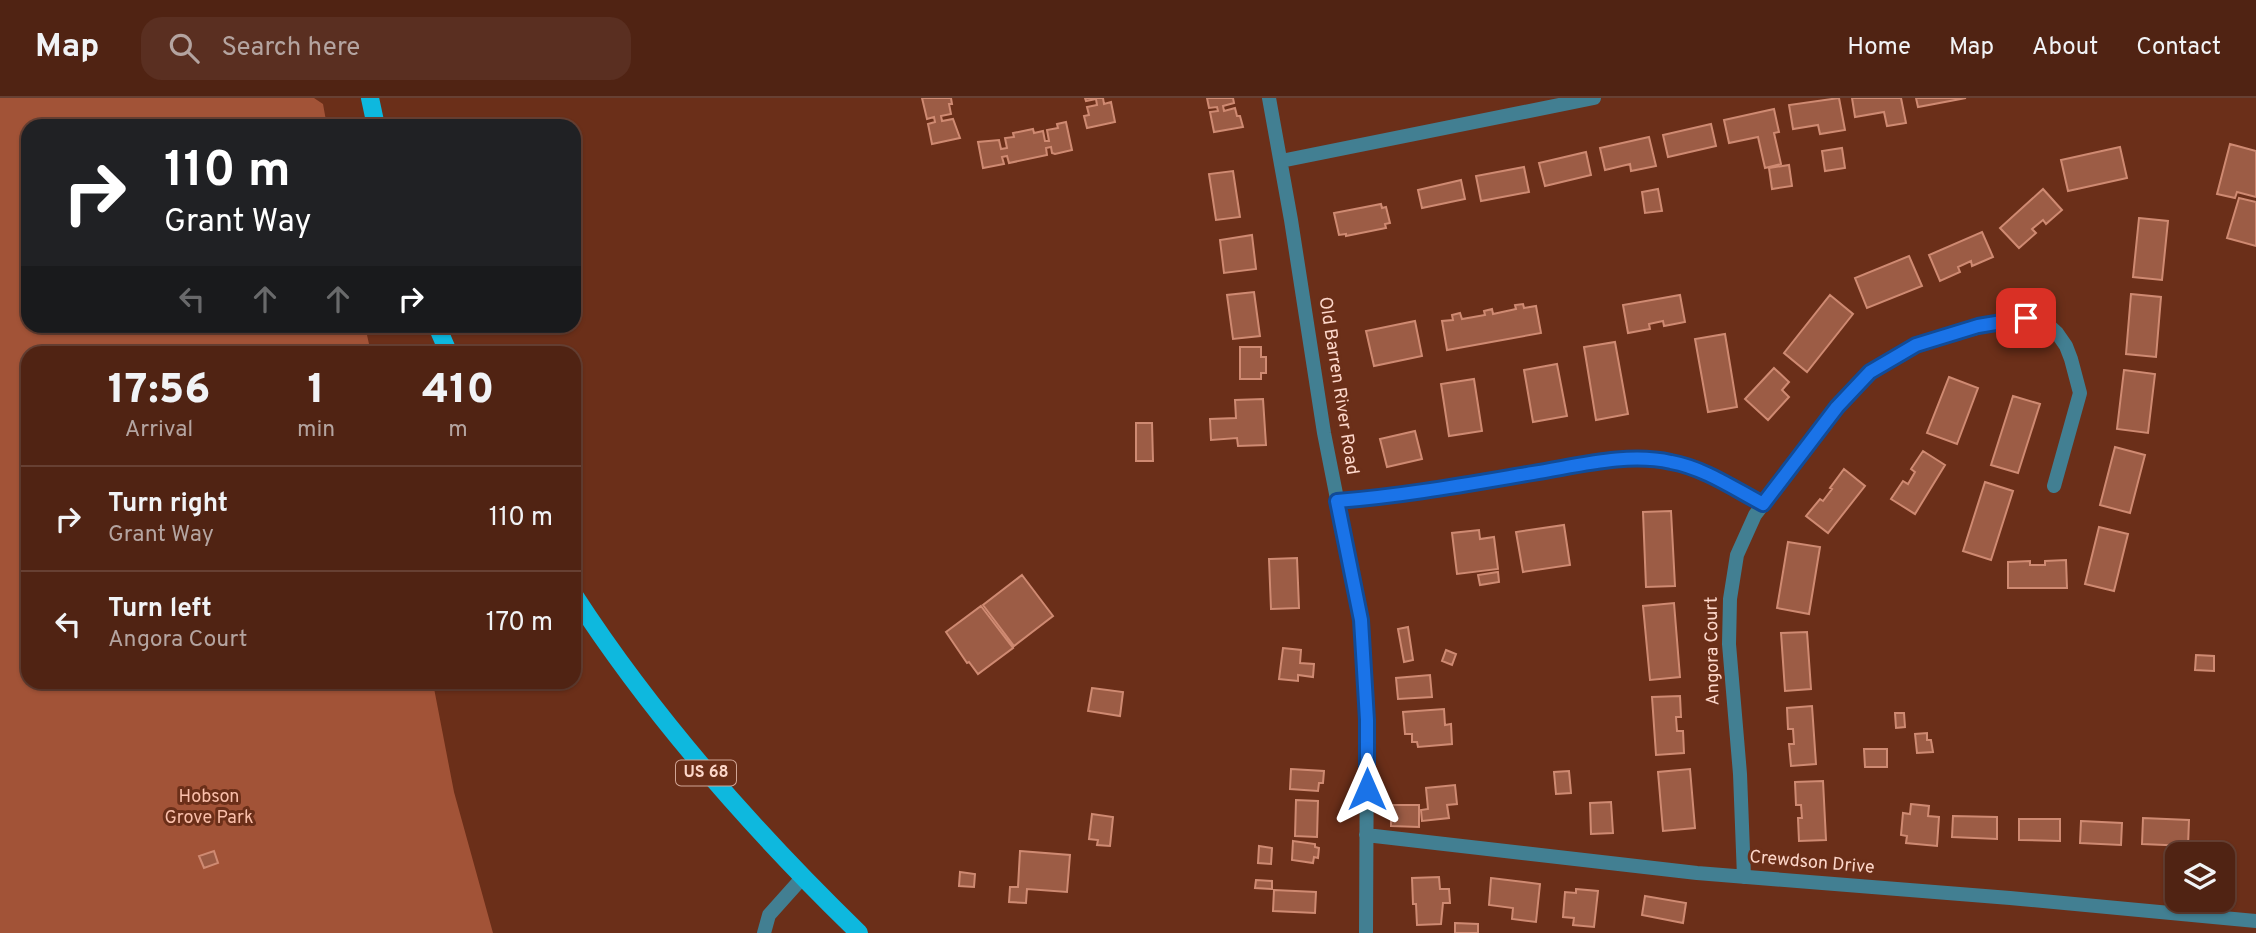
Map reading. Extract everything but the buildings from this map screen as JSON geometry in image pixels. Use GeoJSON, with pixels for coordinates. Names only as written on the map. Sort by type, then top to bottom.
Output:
{"type":"FeatureCollection","features":[{"type":"Feature","properties":{"kind":"main road"},"geometry":{"type":"LineString","coordinates":[[370,98],[374,119]]}},
{"type":"Feature","properties":{"kind":"main road","name":"US 68"},"geometry":{"type":"LineString","coordinates":[[581,606],[671,732],[737,808],[859,933]]}},
{"type":"Feature","properties":{"kind":"street","name":"Old Barren River Road"},"geometry":{"type":"LineString","coordinates":[[1269,98],[1337,501],[1361,620],[1367,720],[1366,933]]}},
{"type":"Feature","properties":{"kind":"street"},"geometry":{"type":"LineString","coordinates":[[1281,161],[1594,98]]}},
{"type":"Feature","properties":{"kind":"street","name":"Angora Court"},"geometry":{"type":"LineString","coordinates":[[1744,877],[1740,774],[1730,667],[1730,599],[1737,555],[1744,534],[1763,504],[1837,407],[1870,372],[1916,345],[2015,318],[2037,319],[2046,323],[2066,346],[2080,393],[2054,486]]}},
{"type":"Feature","properties":{"kind":"street"},"geometry":{"type":"LineString","coordinates":[[1337,501],[1432,490],[1597,463],[1646,459],[1690,466],[1763,504]]}},
{"type":"Feature","properties":{"kind":"street","name":"Crewdson Drive"},"geometry":{"type":"LineString","coordinates":[[1366,835],[1744,877],[2256,921]]}},
{"type":"Feature","properties":{"kind":"street"},"geometry":{"type":"LineString","coordinates":[[764,933],[769,915],[803,877]]}},
{"type":"Feature","properties":{"kind":"green space","name":"Hobson Grove Park"},"geometry":{"type":"Polygon","coordinates":[[[0,98],[314,98],[323,104],[326,119],[21,119],[21,333],[367,333],[369,346],[21,346],[21,689],[434,689],[454,792],[493,933],[0,933],[0,98]]]}},
{"type":"Feature","properties":{"kind":"route"},"geometry":{"type":"LineString","coordinates":[[1367,789],[1367,720],[1361,620],[1337,501],[1432,490],[1597,463],[1646,459],[1690,466],[1763,504],[1837,407],[1870,372],[1916,345],[1978,326],[2026,318]]}}]}
